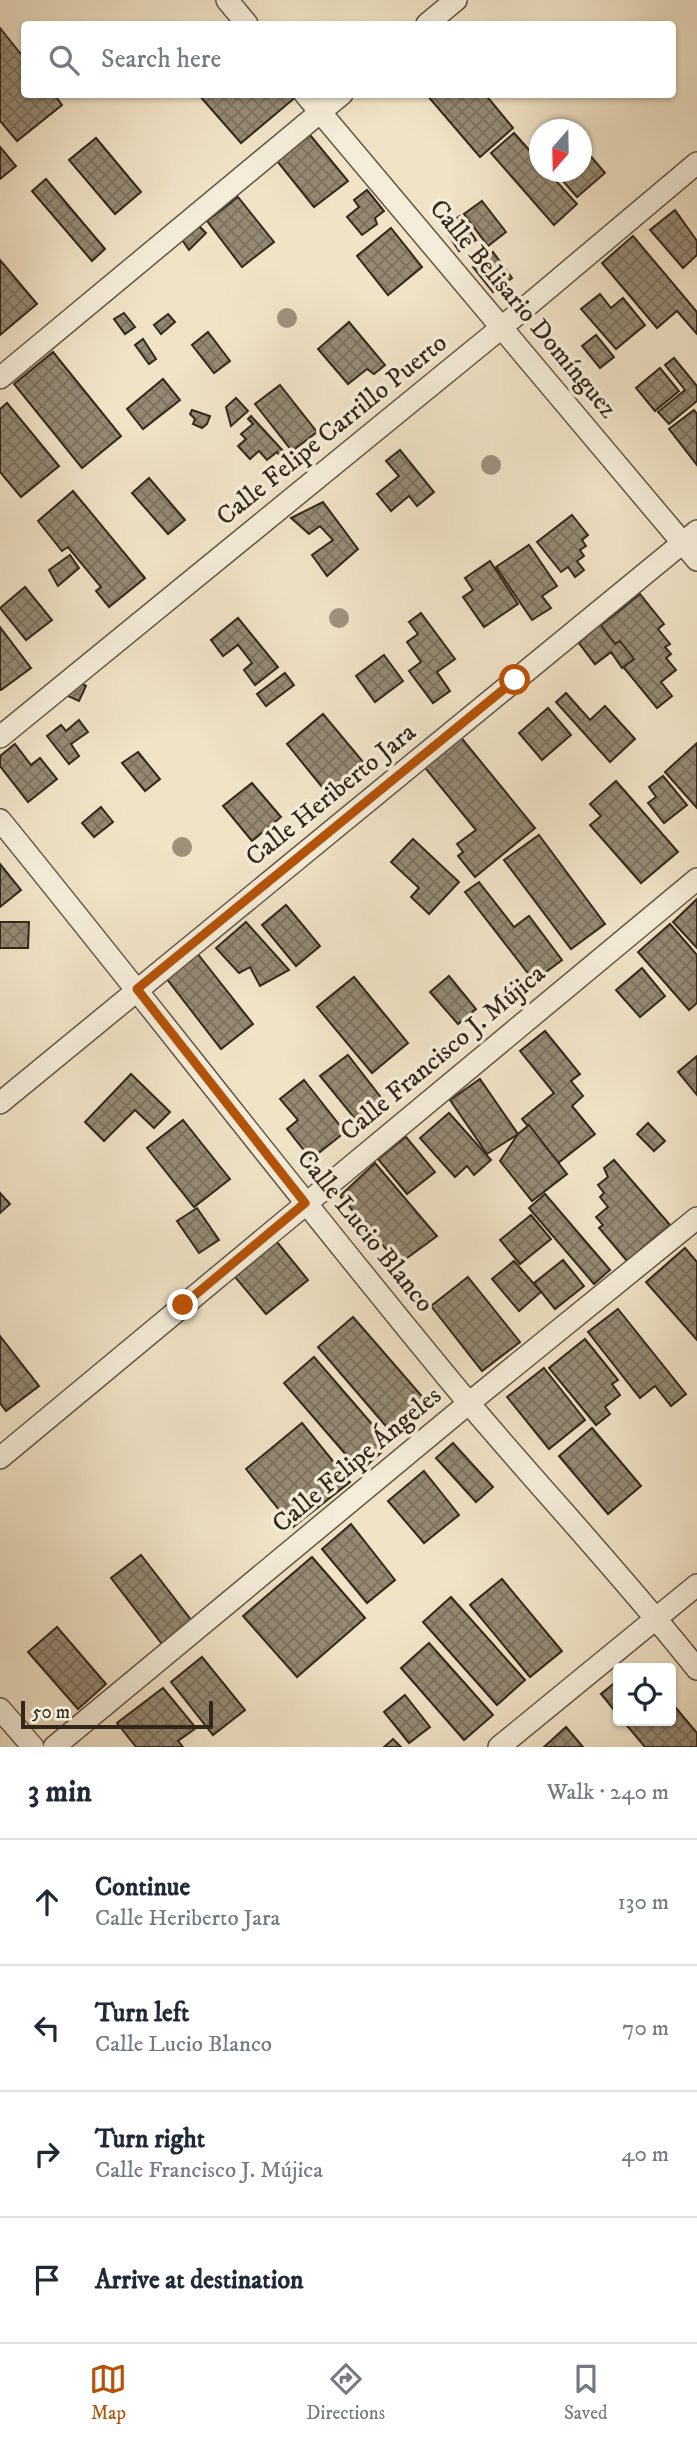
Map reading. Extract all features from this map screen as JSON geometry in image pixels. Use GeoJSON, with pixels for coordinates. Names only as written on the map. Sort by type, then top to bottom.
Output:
{"type":"FeatureCollection","features":[{"type":"Feature","properties":{"kind":"street"},"geometry":{"type":"LineString","coordinates":[[227,0],[244,21]]}},
{"type":"Feature","properties":{"kind":"street"},"geometry":{"type":"LineString","coordinates":[[430,21],[456,0]]}},
{"type":"Feature","properties":{"kind":"street","name":"Calle Belisario Domínguez"},"geometry":{"type":"LineString","coordinates":[[308,98],[501,328],[690,537],[697,560]]}},
{"type":"Feature","properties":{"kind":"street"},"geometry":{"type":"LineString","coordinates":[[0,378],[337,98]]}},
{"type":"Feature","properties":{"kind":"street","name":"Calle Felipe Carrillo Puerto"},"geometry":{"type":"LineString","coordinates":[[0,737],[501,328],[697,163]]}},
{"type":"Feature","properties":{"kind":"street","name":"Calle Heriberto Jara"},"geometry":{"type":"LineString","coordinates":[[0,1103],[690,537]]}},
{"type":"Feature","properties":{"kind":"street","name":"Calle Lucio Blanco"},"geometry":{"type":"LineString","coordinates":[[0,820],[305,1203],[469,1403],[697,1669]]}},
{"type":"Feature","properties":{"kind":"street","name":"Calle Francisco J. Mújica"},"geometry":{"type":"LineString","coordinates":[[0,1458],[697,879]]}},
{"type":"Feature","properties":{"kind":"street","name":"Calle Felipe Ángeles"},"geometry":{"type":"LineString","coordinates":[[54,1747],[697,1218]]}},
{"type":"Feature","properties":{"kind":"street"},"geometry":{"type":"LineString","coordinates":[[499,1747],[697,1585]]}},
{"type":"Feature","properties":{"kind":"street"},"geometry":{"type":"LineString","coordinates":[[0,1709],[33,1747]]}},
{"type":"Feature","properties":{"kind":"building"},"geometry":{"type":"Polygon","coordinates":[[[0,28],[21,54],[21,98],[57,98],[62,105],[17,141],[0,121],[0,28]]]}},
{"type":"Feature","properties":{"kind":"building"},"geometry":{"type":"Polygon","coordinates":[[[202,98],[295,98],[241,143],[202,98]]]}},
{"type":"Feature","properties":{"kind":"building"},"geometry":{"type":"Polygon","coordinates":[[[429,98],[488,98],[513,128],[480,157],[429,98]]]}},
{"type":"Feature","properties":{"kind":"building"},"geometry":{"type":"Polygon","coordinates":[[[514,133],[529,150],[529,182],[557,182],[577,204],[554,225],[491,153],[514,133]]]}},
{"type":"Feature","properties":{"kind":"building"},"geometry":{"type":"Polygon","coordinates":[[[310,135],[348,181],[314,207],[277,161],[310,135]]]}},
{"type":"Feature","properties":{"kind":"building"},"geometry":{"type":"Polygon","coordinates":[[[96,138],[141,192],[115,214],[69,160],[96,138]]]}},
{"type":"Feature","properties":{"kind":"building"},"geometry":{"type":"Polygon","coordinates":[[[0,147],[16,166],[0,179],[0,147]]]}},
{"type":"Feature","properties":{"kind":"building"},"geometry":{"type":"Polygon","coordinates":[[[592,158],[605,173],[577,197],[564,182],[592,182],[592,158]]]}},
{"type":"Feature","properties":{"kind":"building"},"geometry":{"type":"Polygon","coordinates":[[[46,179],[105,249],[92,261],[32,191],[46,179]]]}},
{"type":"Feature","properties":{"kind":"building"},"geometry":{"type":"Polygon","coordinates":[[[367,190],[384,211],[375,218],[377,224],[362,235],[347,217],[359,207],[354,200],[367,190]]]}},
{"type":"Feature","properties":{"kind":"building"},"geometry":{"type":"Polygon","coordinates":[[[238,197],[274,242],[242,267],[207,221],[238,197]]]}},
{"type":"Feature","properties":{"kind":"building"},"geometry":{"type":"Polygon","coordinates":[[[482,201],[506,232],[488,246],[464,214],[482,201]]]}},
{"type":"Feature","properties":{"kind":"building"},"geometry":{"type":"Polygon","coordinates":[[[675,210],[697,241],[697,255],[683,268],[650,230],[675,210]]]}},
{"type":"Feature","properties":{"kind":"building"},"geometry":{"type":"Polygon","coordinates":[[[460,216],[476,240],[459,251],[443,227],[460,216]]]}},
{"type":"Feature","properties":{"kind":"building"},"geometry":{"type":"Polygon","coordinates":[[[198,225],[206,233],[189,250],[182,240],[198,225]]]}},
{"type":"Feature","properties":{"kind":"building"},"geometry":{"type":"Polygon","coordinates":[[[391,228],[422,267],[388,295],[357,256],[391,228]]]}},
{"type":"Feature","properties":{"kind":"building"},"geometry":{"type":"Polygon","coordinates":[[[633,236],[697,312],[697,334],[677,311],[657,328],[602,263],[633,236]]]}},
{"type":"Feature","properties":{"kind":"building"},"geometry":{"type":"Polygon","coordinates":[[[493,252],[512,278],[493,292],[473,267],[493,252]]]}},
{"type":"Feature","properties":{"kind":"building"},"geometry":{"type":"Polygon","coordinates":[[[0,260],[37,304],[0,335],[0,260]]]}},
{"type":"Feature","properties":{"kind":"building"},"geometry":{"type":"Polygon","coordinates":[[[600,294],[611,308],[623,298],[645,325],[616,349],[581,309],[600,294]]]}},
{"type":"Feature","properties":{"kind":"building"},"geometry":{"type":"Polygon","coordinates":[[[124,313],[135,327],[125,334],[114,319],[124,313]]]}},
{"type":"Feature","properties":{"kind":"building"},"geometry":{"type":"Polygon","coordinates":[[[168,314],[175,322],[161,334],[154,325],[168,314]]]}},
{"type":"Feature","properties":{"kind":"building"},"geometry":{"type":"Polygon","coordinates":[[[349,322],[385,365],[374,374],[367,369],[348,384],[318,349],[349,322]]]}},
{"type":"Feature","properties":{"kind":"building"},"geometry":{"type":"Polygon","coordinates":[[[208,332],[230,361],[214,373],[192,345],[208,332]]]}},
{"type":"Feature","properties":{"kind":"building"},"geometry":{"type":"Polygon","coordinates":[[[596,335],[614,357],[600,368],[582,346],[596,335]]]}},
{"type":"Feature","properties":{"kind":"building"},"geometry":{"type":"Polygon","coordinates":[[[143,339],[156,359],[149,364],[135,345],[143,339]]]}},
{"type":"Feature","properties":{"kind":"building"},"geometry":{"type":"Polygon","coordinates":[[[53,352],[121,436],[82,468],[14,384],[53,352]]]}},
{"type":"Feature","properties":{"kind":"building"},"geometry":{"type":"Polygon","coordinates":[[[674,358],[697,386],[697,401],[669,424],[658,412],[685,390],[665,365],[674,358]]]}},
{"type":"Feature","properties":{"kind":"building"},"geometry":{"type":"Polygon","coordinates":[[[660,368],[679,391],[655,411],[636,388],[660,368]]]}},
{"type":"Feature","properties":{"kind":"building"},"geometry":{"type":"Polygon","coordinates":[[[163,379],[180,400],[143,429],[127,409],[163,379]]]}},
{"type":"Feature","properties":{"kind":"building"},"geometry":{"type":"Polygon","coordinates":[[[280,385],[317,432],[292,451],[255,404],[280,385]]]}},
{"type":"Feature","properties":{"kind":"building"},"geometry":{"type":"Polygon","coordinates":[[[236,398],[248,411],[231,426],[226,407],[236,398]]]}},
{"type":"Feature","properties":{"kind":"building"},"geometry":{"type":"Polygon","coordinates":[[[7,403],[59,466],[21,497],[0,472],[0,409],[7,403]]]}},
{"type":"Feature","properties":{"kind":"building"},"geometry":{"type":"Polygon","coordinates":[[[192,410],[210,416],[202,428],[193,424],[195,419],[190,414],[192,410]]]}},
{"type":"Feature","properties":{"kind":"building"},"geometry":{"type":"Polygon","coordinates":[[[694,410],[697,414],[697,465],[669,429],[694,410]]]}},
{"type":"Feature","properties":{"kind":"building"},"geometry":{"type":"Polygon","coordinates":[[[251,416],[285,453],[281,457],[277,452],[267,460],[259,451],[250,459],[238,446],[246,439],[241,434],[253,424],[248,419],[251,416]]]}},
{"type":"Feature","properties":{"kind":"building"},"geometry":{"type":"Polygon","coordinates":[[[400,450],[434,492],[417,506],[409,496],[391,511],[377,494],[399,476],[386,461],[400,450]]]}},
{"type":"Feature","properties":{"kind":"building"},"geometry":{"type":"Polygon","coordinates":[[[149,478],[185,520],[168,534],[132,493],[149,478]]]}},
{"type":"Feature","properties":{"kind":"building"},"geometry":{"type":"Polygon","coordinates":[[[73,491],[145,578],[109,607],[96,591],[101,587],[68,547],[62,551],[38,521],[73,491]]]}},
{"type":"Feature","properties":{"kind":"building"},"geometry":{"type":"Polygon","coordinates":[[[323,502],[358,549],[327,576],[312,555],[333,540],[320,526],[309,534],[291,518],[323,502]]]}},
{"type":"Feature","properties":{"kind":"building"},"geometry":{"type":"Polygon","coordinates":[[[572,515],[588,535],[582,540],[586,546],[580,550],[584,556],[577,561],[584,570],[575,577],[568,567],[561,572],[537,542],[572,515]]]}},
{"type":"Feature","properties":{"kind":"building"},"geometry":{"type":"Polygon","coordinates":[[[529,545],[557,586],[542,596],[551,608],[532,620],[496,567],[529,545]]]}},
{"type":"Feature","properties":{"kind":"building"},"geometry":{"type":"Polygon","coordinates":[[[70,555],[79,568],[58,586],[49,570],[70,555]]]}},
{"type":"Feature","properties":{"kind":"building"},"geometry":{"type":"Polygon","coordinates":[[[490,561],[518,604],[484,627],[463,597],[473,590],[465,578],[490,561]]]}},
{"type":"Feature","properties":{"kind":"building"},"geometry":{"type":"Polygon","coordinates":[[[25,587],[52,620],[26,640],[0,608],[25,587]]]}},
{"type":"Feature","properties":{"kind":"building"},"geometry":{"type":"Polygon","coordinates":[[[640,594],[664,624],[658,629],[670,644],[665,647],[671,654],[666,658],[676,670],[661,682],[672,696],[657,708],[611,652],[595,664],[579,643],[640,594]]]}},
{"type":"Feature","properties":{"kind":"building"},"geometry":{"type":"Polygon","coordinates":[[[421,613],[455,659],[437,672],[450,691],[433,703],[409,671],[421,662],[407,642],[418,634],[409,622],[421,613]]]}},
{"type":"Feature","properties":{"kind":"building"},"geometry":{"type":"Polygon","coordinates":[[[238,618],[278,667],[255,685],[244,670],[252,663],[238,645],[223,656],[211,640],[238,618]]]}},
{"type":"Feature","properties":{"kind":"building"},"geometry":{"type":"Polygon","coordinates":[[[600,624],[615,644],[620,641],[634,659],[622,668],[611,652],[595,664],[579,643],[600,624]]]}},
{"type":"Feature","properties":{"kind":"building"},"geometry":{"type":"Polygon","coordinates":[[[0,627],[31,668],[1,690],[0,690],[0,627]]]}},
{"type":"Feature","properties":{"kind":"building"},"geometry":{"type":"Polygon","coordinates":[[[384,655],[403,681],[375,702],[356,676],[384,655]]]}},
{"type":"Feature","properties":{"kind":"building"},"geometry":{"type":"Polygon","coordinates":[[[285,673],[294,685],[266,706],[257,694],[285,673]]]}},
{"type":"Feature","properties":{"kind":"building"},"geometry":{"type":"Polygon","coordinates":[[[81,683],[86,686],[79,701],[68,696],[70,691],[81,683]]]}},
{"type":"Feature","properties":{"kind":"building"},"geometry":{"type":"Polygon","coordinates":[[[566,693],[590,720],[605,706],[635,739],[610,762],[556,702],[566,693]]]}},
{"type":"Feature","properties":{"kind":"building"},"geometry":{"type":"Polygon","coordinates":[[[548,708],[571,735],[542,760],[519,733],[548,708]]]}},
{"type":"Feature","properties":{"kind":"building"},"geometry":{"type":"Polygon","coordinates":[[[323,714],[364,763],[327,793],[287,744],[323,714]]]}},
{"type":"Feature","properties":{"kind":"building"},"geometry":{"type":"Polygon","coordinates":[[[79,720],[88,732],[71,744],[79,756],[69,764],[47,736],[61,725],[66,731],[79,720]]]}},
{"type":"Feature","properties":{"kind":"building"},"geometry":{"type":"Polygon","coordinates":[[[459,735],[535,828],[475,877],[458,856],[463,852],[457,844],[476,830],[422,764],[459,735]]]}},
{"type":"Feature","properties":{"kind":"building"},"geometry":{"type":"Polygon","coordinates":[[[697,743],[697,808],[665,772],[697,743]]]}},
{"type":"Feature","properties":{"kind":"building"},"geometry":{"type":"Polygon","coordinates":[[[15,744],[31,765],[40,758],[57,779],[28,802],[0,766],[0,756],[15,744]]]}},
{"type":"Feature","properties":{"kind":"building"},"geometry":{"type":"Polygon","coordinates":[[[138,752],[160,779],[145,791],[122,763],[138,752]]]}},
{"type":"Feature","properties":{"kind":"building"},"geometry":{"type":"Polygon","coordinates":[[[663,776],[687,805],[664,823],[648,803],[656,797],[649,787],[663,776]]]}},
{"type":"Feature","properties":{"kind":"building"},"geometry":{"type":"Polygon","coordinates":[[[616,781],[678,852],[641,883],[590,825],[601,816],[590,804],[616,781]]]}},
{"type":"Feature","properties":{"kind":"building"},"geometry":{"type":"Polygon","coordinates":[[[252,783],[281,817],[252,841],[223,806],[252,783]]]}},
{"type":"Feature","properties":{"kind":"building"},"geometry":{"type":"Polygon","coordinates":[[[101,807],[113,822],[94,837],[82,823],[101,807]]]}},
{"type":"Feature","properties":{"kind":"building"},"geometry":{"type":"Polygon","coordinates":[[[539,835],[605,924],[571,949],[504,860],[539,835]]]}},
{"type":"Feature","properties":{"kind":"building"},"geometry":{"type":"Polygon","coordinates":[[[413,839],[459,882],[429,914],[411,897],[419,888],[391,862],[413,839]]]}},
{"type":"Feature","properties":{"kind":"building"},"geometry":{"type":"Polygon","coordinates":[[[0,864],[21,890],[0,907],[0,864]]]}},
{"type":"Feature","properties":{"kind":"building"},"geometry":{"type":"Polygon","coordinates":[[[479,882],[514,927],[529,916],[562,960],[534,981],[465,892],[479,882]]]}},
{"type":"Feature","properties":{"kind":"building"},"geometry":{"type":"Polygon","coordinates":[[[697,899],[697,948],[673,922],[697,899]]]}},
{"type":"Feature","properties":{"kind":"building"},"geometry":{"type":"Polygon","coordinates":[[[286,905],[320,946],[296,966],[262,925],[286,905]]]}},
{"type":"Feature","properties":{"kind":"building"},"geometry":{"type":"Polygon","coordinates":[[[0,922],[29,922],[28,948],[0,948],[0,922]]]}},
{"type":"Feature","properties":{"kind":"building"},"geometry":{"type":"Polygon","coordinates":[[[246,922],[289,970],[260,986],[250,967],[239,973],[216,948],[246,922]]]}},
{"type":"Feature","properties":{"kind":"building"},"geometry":{"type":"Polygon","coordinates":[[[670,924],[697,955],[697,1003],[689,1010],[638,952],[670,924]]]}},
{"type":"Feature","properties":{"kind":"building"},"geometry":{"type":"Polygon","coordinates":[[[197,953],[253,1024],[221,1049],[166,978],[197,953]]]}},
{"type":"Feature","properties":{"kind":"building"},"geometry":{"type":"Polygon","coordinates":[[[642,968],[665,996],[640,1017],[616,990],[642,968]]]}},
{"type":"Feature","properties":{"kind":"building"},"geometry":{"type":"Polygon","coordinates":[[[449,976],[476,1009],[458,1024],[430,992],[449,976]]]}},
{"type":"Feature","properties":{"kind":"building"},"geometry":{"type":"Polygon","coordinates":[[[354,977],[408,1043],[372,1073],[317,1007],[354,977]]]}},
{"type":"Feature","properties":{"kind":"building"},"geometry":{"type":"Polygon","coordinates":[[[545,1031],[580,1074],[571,1081],[583,1096],[572,1106],[595,1134],[558,1163],[522,1119],[554,1093],[520,1051],[545,1031]]]}},
{"type":"Feature","properties":{"kind":"building"},"geometry":{"type":"Polygon","coordinates":[[[348,1055],[383,1100],[356,1120],[320,1076],[348,1055]]]}},
{"type":"Feature","properties":{"kind":"building"},"geometry":{"type":"Polygon","coordinates":[[[697,1056],[697,1095],[678,1072],[697,1056]]]}},
{"type":"Feature","properties":{"kind":"building"},"geometry":{"type":"Polygon","coordinates":[[[131,1074],[170,1112],[154,1128],[135,1110],[104,1141],[85,1122],[131,1074]]]}},
{"type":"Feature","properties":{"kind":"building"},"geometry":{"type":"Polygon","coordinates":[[[480,1079],[518,1134],[487,1154],[450,1100],[480,1079]]]}},
{"type":"Feature","properties":{"kind":"building"},"geometry":{"type":"Polygon","coordinates":[[[304,1080],[345,1132],[311,1159],[287,1129],[298,1120],[280,1099],[304,1080]]]}},
{"type":"Feature","properties":{"kind":"building"},"geometry":{"type":"Polygon","coordinates":[[[449,1113],[491,1160],[474,1175],[467,1166],[455,1177],[420,1138],[449,1113]]]}},
{"type":"Feature","properties":{"kind":"building"},"geometry":{"type":"Polygon","coordinates":[[[183,1120],[230,1179],[194,1207],[147,1148],[183,1120]]]}},
{"type":"Feature","properties":{"kind":"building"},"geometry":{"type":"Polygon","coordinates":[[[648,1123],[665,1141],[654,1151],[637,1134],[648,1123]]]}},
{"type":"Feature","properties":{"kind":"building"},"geometry":{"type":"Polygon","coordinates":[[[529,1125],[567,1174],[532,1201],[500,1161],[518,1134],[529,1125]]]}},
{"type":"Feature","properties":{"kind":"building"},"geometry":{"type":"Polygon","coordinates":[[[406,1137],[435,1172],[407,1194],[378,1159],[406,1137]]]}},
{"type":"Feature","properties":{"kind":"building"},"geometry":{"type":"Polygon","coordinates":[[[614,1160],[670,1225],[627,1261],[599,1228],[603,1225],[596,1217],[608,1207],[600,1197],[604,1193],[598,1185],[608,1177],[604,1168],[614,1160]]]}},
{"type":"Feature","properties":{"kind":"building"},"geometry":{"type":"Polygon","coordinates":[[[375,1163],[437,1236],[399,1264],[340,1196],[375,1163]]]}},
{"type":"Feature","properties":{"kind":"building"},"geometry":{"type":"Polygon","coordinates":[[[0,1193],[10,1204],[0,1213],[0,1193]]]}},
{"type":"Feature","properties":{"kind":"building"},"geometry":{"type":"Polygon","coordinates":[[[545,1194],[610,1270],[594,1284],[529,1208],[545,1194]]]}},
{"type":"Feature","properties":{"kind":"building"},"geometry":{"type":"Polygon","coordinates":[[[197,1208],[219,1240],[199,1253],[177,1221],[197,1208]]]}},
{"type":"Feature","properties":{"kind":"building"},"geometry":{"type":"Polygon","coordinates":[[[531,1215],[551,1239],[520,1264],[500,1240],[531,1215]]]}},
{"type":"Feature","properties":{"kind":"building"},"geometry":{"type":"Polygon","coordinates":[[[277,1242],[308,1280],[266,1314],[235,1277],[277,1242]]]}},
{"type":"Feature","properties":{"kind":"building"},"geometry":{"type":"Polygon","coordinates":[[[685,1248],[697,1262],[697,1340],[646,1282],[685,1248]]]}},
{"type":"Feature","properties":{"kind":"building"},"geometry":{"type":"Polygon","coordinates":[[[563,1260],[584,1286],[555,1309],[534,1283],[563,1260]]]}},
{"type":"Feature","properties":{"kind":"building"},"geometry":{"type":"Polygon","coordinates":[[[514,1261],[541,1292],[519,1311],[492,1279],[514,1261]]]}},
{"type":"Feature","properties":{"kind":"building"},"geometry":{"type":"Polygon","coordinates":[[[468,1277],[520,1342],[482,1371],[431,1306],[468,1277]]]}},
{"type":"Feature","properties":{"kind":"building"},"geometry":{"type":"Polygon","coordinates":[[[618,1309],[686,1394],[671,1406],[655,1386],[640,1398],[588,1332],[618,1309]]]}},
{"type":"Feature","properties":{"kind":"building"},"geometry":{"type":"Polygon","coordinates":[[[353,1317],[432,1408],[397,1439],[318,1347],[353,1317]]]}},
{"type":"Feature","properties":{"kind":"building"},"geometry":{"type":"Polygon","coordinates":[[[0,1336],[39,1386],[6,1411],[0,1403],[0,1336]]]}},
{"type":"Feature","properties":{"kind":"building"},"geometry":{"type":"Polygon","coordinates":[[[585,1339],[618,1380],[612,1384],[620,1395],[605,1407],[610,1414],[596,1425],[549,1368],[585,1339]]]}},
{"type":"Feature","properties":{"kind":"building"},"geometry":{"type":"Polygon","coordinates":[[[314,1357],[390,1445],[360,1471],[284,1383],[314,1357]]]}},
{"type":"Feature","properties":{"kind":"building"},"geometry":{"type":"Polygon","coordinates":[[[544,1368],[585,1420],[549,1449],[507,1397],[544,1368]]]}},
{"type":"Feature","properties":{"kind":"building"},"geometry":{"type":"Polygon","coordinates":[[[302,1423],[350,1482],[293,1527],[246,1469],[302,1423]]]}},
{"type":"Feature","properties":{"kind":"building"},"geometry":{"type":"Polygon","coordinates":[[[592,1428],[641,1486],[608,1514],[559,1456],[592,1428]]]}},
{"type":"Feature","properties":{"kind":"building"},"geometry":{"type":"Polygon","coordinates":[[[453,1443],[493,1487],[476,1502],[436,1458],[453,1443]]]}},
{"type":"Feature","properties":{"kind":"building"},"geometry":{"type":"Polygon","coordinates":[[[424,1471],[459,1515],[424,1543],[388,1501],[424,1471]]]}},
{"type":"Feature","properties":{"kind":"building"},"geometry":{"type":"Polygon","coordinates":[[[351,1524],[395,1580],[367,1603],[322,1549],[351,1524]]]}},
{"type":"Feature","properties":{"kind":"building"},"geometry":{"type":"Polygon","coordinates":[[[141,1555],[192,1621],[162,1644],[111,1578],[141,1555]]]}},
{"type":"Feature","properties":{"kind":"building"},"geometry":{"type":"Polygon","coordinates":[[[312,1557],[365,1618],[297,1677],[243,1616],[312,1557]]]}},
{"type":"Feature","properties":{"kind":"building"},"geometry":{"type":"Polygon","coordinates":[[[502,1579],[562,1651],[530,1677],[470,1605],[502,1579]]]}},
{"type":"Feature","properties":{"kind":"building"},"geometry":{"type":"Polygon","coordinates":[[[451,1597],[525,1680],[497,1705],[423,1622],[451,1597]]]}},
{"type":"Feature","properties":{"kind":"building"},"geometry":{"type":"Polygon","coordinates":[[[57,1627],[106,1684],[78,1709],[28,1652],[57,1627]]]}},
{"type":"Feature","properties":{"kind":"building"},"geometry":{"type":"Polygon","coordinates":[[[429,1643],[493,1715],[464,1740],[401,1668],[429,1643]]]}},
{"type":"Feature","properties":{"kind":"building"},"geometry":{"type":"Polygon","coordinates":[[[202,1657],[245,1710],[213,1735],[171,1682],[202,1657]]]}},
{"type":"Feature","properties":{"kind":"building"},"geometry":{"type":"Polygon","coordinates":[[[613,1684],[613,1709],[601,1694],[613,1684]]]}},
{"type":"Feature","properties":{"kind":"building"},"geometry":{"type":"Polygon","coordinates":[[[163,1688],[196,1728],[178,1741],[183,1747],[136,1747],[117,1723],[163,1688]]]}},
{"type":"Feature","properties":{"kind":"building"},"geometry":{"type":"Polygon","coordinates":[[[405,1695],[430,1727],[409,1743],[384,1712],[405,1695]]]}},
{"type":"Feature","properties":{"kind":"building"},"geometry":{"type":"Polygon","coordinates":[[[676,1708],[697,1733],[697,1747],[645,1747],[627,1726],[676,1726],[676,1708]]]}},
{"type":"Feature","properties":{"kind":"building"},"geometry":{"type":"Polygon","coordinates":[[[566,1727],[583,1747],[544,1747],[566,1727]]]}},
{"type":"Feature","properties":{"kind":"building"},"geometry":{"type":"Polygon","coordinates":[[[393,1739],[401,1747],[384,1747],[393,1739]]]}},
{"type":"Feature","properties":{"kind":"route"},"geometry":{"type":"LineString","coordinates":[[183,1305],[305,1203],[137,989],[515,680]]}}]}
